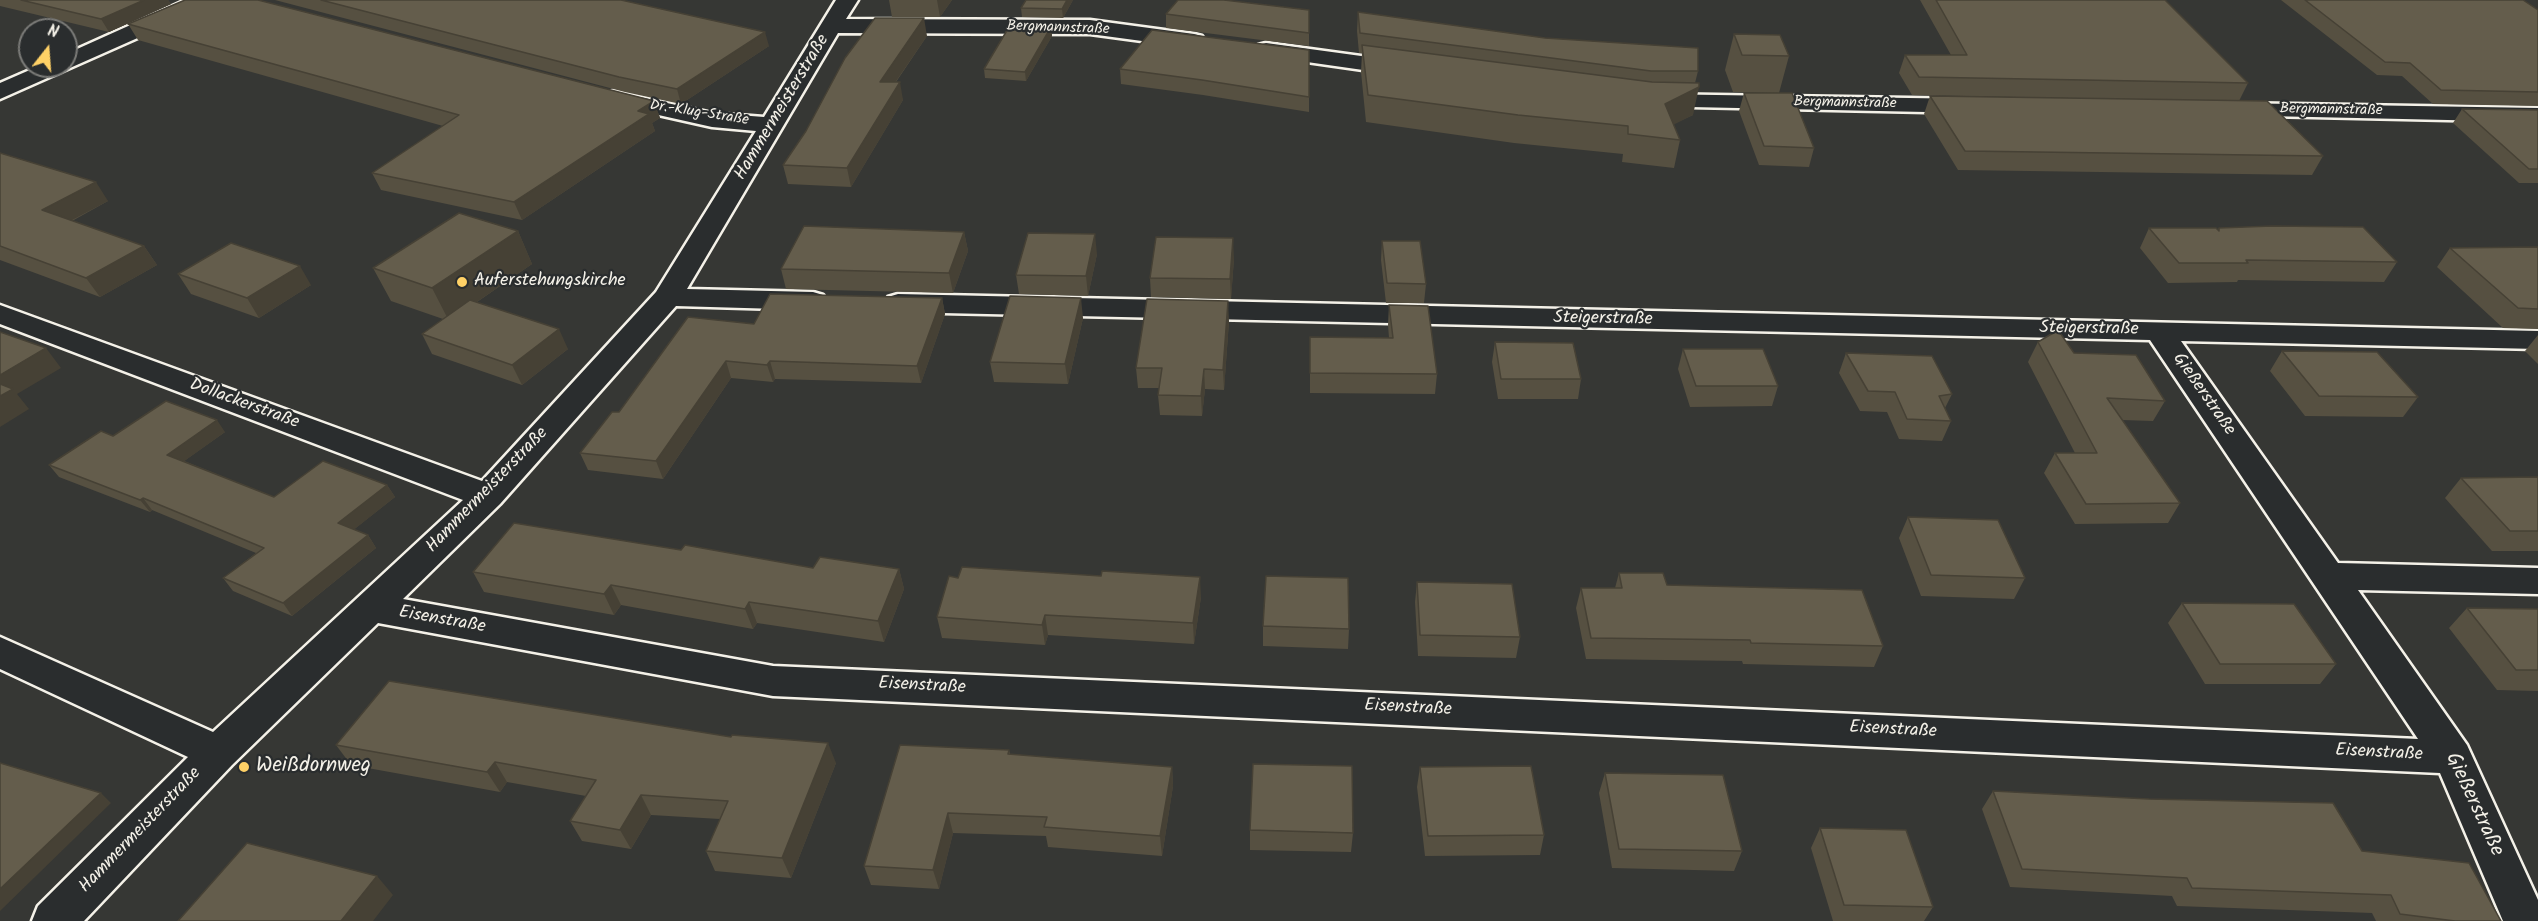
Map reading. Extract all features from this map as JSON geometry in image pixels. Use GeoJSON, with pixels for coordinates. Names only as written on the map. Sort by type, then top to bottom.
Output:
{"type":"FeatureCollection","features":[{"type":"Feature","properties":{"kind":"street"},"geometry":{"type":"LineString","coordinates":[[78,57],[204,0]]}},
{"type":"Feature","properties":{"kind":"street","name":"Hammermeisterstraße"},"geometry":{"type":"LineString","coordinates":[[54,921],[218,753],[488,496],[668,297],[847,0]]}},
{"type":"Feature","properties":{"kind":"street","name":"Bergmannstraße"},"geometry":{"type":"LineString","coordinates":[[833,26],[1090,27],[1220,44]]}},
{"type":"Feature","properties":{"kind":"street"},"geometry":{"type":"LineString","coordinates":[[1244,47],[1422,71]]}},
{"type":"Feature","properties":{"kind":"street"},"geometry":{"type":"LineString","coordinates":[[0,92],[31,78]]}},
{"type":"Feature","properties":{"kind":"street","name":"Dr.-Klug-Straße"},"geometry":{"type":"LineString","coordinates":[[588,92],[712,120],[773,125]]}},
{"type":"Feature","properties":{"kind":"street","name":"Bergmannstraße"},"geometry":{"type":"LineString","coordinates":[[1635,99],[1997,106]]}},
{"type":"Feature","properties":{"kind":"street","name":"Bergmannstraße"},"geometry":{"type":"LineString","coordinates":[[2211,110],[2538,115]]}},
{"type":"Feature","properties":{"kind":"street"},"geometry":{"type":"LineString","coordinates":[[668,297],[835,301]]}},
{"type":"Feature","properties":{"kind":"street","name":"Steigerstraße"},"geometry":{"type":"LineString","coordinates":[[871,302],[2538,340]]}},
{"type":"Feature","properties":{"kind":"street","name":"Dollackerstraße"},"geometry":{"type":"LineString","coordinates":[[0,314],[488,496]]}},
{"type":"Feature","properties":{"kind":"street","name":"Gießerstraße"},"geometry":{"type":"LineString","coordinates":[[2159,331],[2453,757],[2525,921]]}},
{"type":"Feature","properties":{"kind":"street"},"geometry":{"type":"LineString","coordinates":[[2330,576],[2538,581]]}},
{"type":"Feature","properties":{"kind":"street","name":"Eisenstraße"},"geometry":{"type":"LineString","coordinates":[[369,607],[773,681],[2453,757]]}},
{"type":"Feature","properties":{"kind":"street"},"geometry":{"type":"LineString","coordinates":[[0,652],[218,753]]}},
{"type":"Feature","properties":{"kind":"building"},"geometry":{"type":"Polygon","coordinates":[[[21,0],[144,0],[101,19],[21,0]]]}},
{"type":"Feature","properties":{"kind":"building"},"geometry":{"type":"Polygon","coordinates":[[[185,0],[258,0],[654,101],[638,111],[649,114],[514,202],[372,173],[459,115],[128,24],[185,0]]]}},
{"type":"Feature","properties":{"kind":"building"},"geometry":{"type":"Polygon","coordinates":[[[321,0],[621,0],[765,32],[677,89],[619,77],[321,0]]]}},
{"type":"Feature","properties":{"kind":"building"},"geometry":{"type":"Polygon","coordinates":[[[1026,0],[1067,0],[1062,9],[1021,8],[1026,0]]]}},
{"type":"Feature","properties":{"kind":"building"},"geometry":{"type":"Polygon","coordinates":[[[1178,0],[1224,0],[1309,10],[1309,33],[1166,14],[1178,0]]]}},
{"type":"Feature","properties":{"kind":"building"},"geometry":{"type":"Polygon","coordinates":[[[1936,0],[2165,0],[2248,83],[1919,77],[1905,55],[1967,55],[1936,0]]]}},
{"type":"Feature","properties":{"kind":"building"},"geometry":{"type":"Polygon","coordinates":[[[2305,0],[2523,0],[2538,10],[2538,92],[2441,90],[2410,63],[2385,62],[2305,0]]]}},
{"type":"Feature","properties":{"kind":"building"},"geometry":{"type":"Polygon","coordinates":[[[1358,12],[1545,38],[1698,48],[1698,71],[1651,71],[1360,33],[1358,12]]]}},
{"type":"Feature","properties":{"kind":"building"},"geometry":{"type":"Polygon","coordinates":[[[875,18],[924,18],[880,82],[900,82],[847,168],[783,165],[806,131],[845,58],[875,18]]]}},
{"type":"Feature","properties":{"kind":"building"},"geometry":{"type":"Polygon","coordinates":[[[1009,27],[1051,27],[1025,72],[984,69],[1009,27]]]}},
{"type":"Feature","properties":{"kind":"building"},"geometry":{"type":"Polygon","coordinates":[[[1152,30],[1309,50],[1309,97],[1120,69],[1152,30]]]}},
{"type":"Feature","properties":{"kind":"building"},"geometry":{"type":"Polygon","coordinates":[[[1734,34],[1780,35],[1789,56],[1742,55],[1734,34]]]}},
{"type":"Feature","properties":{"kind":"building"},"geometry":{"type":"Polygon","coordinates":[[[1362,45],[1652,82],[1699,83],[1699,87],[1665,104],[1680,140],[1628,134],[1628,126],[1518,115],[1368,95],[1362,45]]]}},
{"type":"Feature","properties":{"kind":"building"},"geometry":{"type":"Polygon","coordinates":[[[1744,93],[1792,93],[1814,148],[1764,146],[1744,93]]]}},
{"type":"Feature","properties":{"kind":"building"},"geometry":{"type":"Polygon","coordinates":[[[1930,96],[2267,101],[2323,156],[1965,151],[1930,96]]]}},
{"type":"Feature","properties":{"kind":"building"},"geometry":{"type":"Polygon","coordinates":[[[2462,109],[2538,110],[2538,169],[2529,169],[2462,109]]]}},
{"type":"Feature","properties":{"kind":"building"},"geometry":{"type":"Polygon","coordinates":[[[0,153],[96,182],[42,210],[144,246],[86,278],[0,246],[0,153]]]}},
{"type":"Feature","properties":{"kind":"building"},"geometry":{"type":"Polygon","coordinates":[[[459,213],[518,231],[432,288],[373,268],[459,213]]]}},
{"type":"Feature","properties":{"kind":"building"},"geometry":{"type":"Polygon","coordinates":[[[804,226],[964,232],[949,273],[781,269],[804,226]]]}},
{"type":"Feature","properties":{"kind":"building"},"geometry":{"type":"Polygon","coordinates":[[[2363,227],[2397,262],[2246,260],[2248,263],[2179,263],[2149,228],[2216,228],[2219,231],[2219,228],[2363,227]]]}},
{"type":"Feature","properties":{"kind":"building"},"geometry":{"type":"Polygon","coordinates":[[[1028,233],[1095,234],[1086,276],[1016,275],[1028,233]]]}},
{"type":"Feature","properties":{"kind":"building"},"geometry":{"type":"Polygon","coordinates":[[[1156,237],[1233,238],[1230,279],[1150,278],[1156,237]]]}},
{"type":"Feature","properties":{"kind":"building"},"geometry":{"type":"Polygon","coordinates":[[[1382,241],[1420,241],[1426,284],[1387,283],[1382,241]]]}},
{"type":"Feature","properties":{"kind":"building"},"geometry":{"type":"Polygon","coordinates":[[[231,243],[300,266],[247,298],[178,274],[231,243]]]}},
{"type":"Feature","properties":{"kind":"building"},"geometry":{"type":"Polygon","coordinates":[[[2538,247],[2538,309],[2518,308],[2450,248],[2538,247]]]}},
{"type":"Feature","properties":{"kind":"building"},"geometry":{"type":"Polygon","coordinates":[[[770,294],[942,298],[917,366],[770,361],[767,365],[726,361],[656,461],[580,453],[612,412],[619,412],[688,317],[754,324],[770,294]]]}},
{"type":"Feature","properties":{"kind":"building"},"geometry":{"type":"Polygon","coordinates":[[[1010,296],[1081,298],[1065,364],[990,362],[1010,296]]]}},
{"type":"Feature","properties":{"kind":"building"},"geometry":{"type":"Polygon","coordinates":[[[1147,299],[1228,301],[1223,370],[1204,369],[1201,396],[1158,395],[1162,368],[1136,368],[1147,299]]]}},
{"type":"Feature","properties":{"kind":"building"},"geometry":{"type":"Polygon","coordinates":[[[470,300],[559,329],[512,365],[422,334],[470,300]]]}},
{"type":"Feature","properties":{"kind":"building"},"geometry":{"type":"Polygon","coordinates":[[[1389,305],[1428,306],[1437,374],[1310,373],[1310,337],[1393,338],[1389,305]]]}},
{"type":"Feature","properties":{"kind":"building"},"geometry":{"type":"Polygon","coordinates":[[[2058,330],[2074,353],[2136,355],[2165,401],[2107,398],[2180,503],[2086,504],[2055,453],[2097,453],[2038,342],[2058,330]]]}},
{"type":"Feature","properties":{"kind":"building"},"geometry":{"type":"Polygon","coordinates":[[[0,332],[46,348],[0,375],[0,332]]]}},
{"type":"Feature","properties":{"kind":"building"},"geometry":{"type":"Polygon","coordinates":[[[1495,342],[1573,343],[1581,379],[1501,379],[1495,342]]]}},
{"type":"Feature","properties":{"kind":"building"},"geometry":{"type":"Polygon","coordinates":[[[1683,349],[1763,349],[1778,386],[1696,386],[1683,349]]]}},
{"type":"Feature","properties":{"kind":"building"},"geometry":{"type":"Polygon","coordinates":[[[2282,351],[2377,352],[2418,397],[2319,396],[2282,351]]]}},
{"type":"Feature","properties":{"kind":"building"},"geometry":{"type":"Polygon","coordinates":[[[1846,353],[1932,356],[1952,394],[1939,396],[1951,421],[1907,419],[1895,392],[1868,391],[1846,353]]]}},
{"type":"Feature","properties":{"kind":"building"},"geometry":{"type":"Polygon","coordinates":[[[0,384],[13,389],[0,396],[0,384]]]}},
{"type":"Feature","properties":{"kind":"building"},"geometry":{"type":"Polygon","coordinates":[[[166,401],[217,420],[167,455],[274,497],[323,461],[387,485],[338,523],[368,535],[283,603],[223,578],[264,548],[143,498],[140,500],[49,465],[101,431],[113,436],[166,401]]]}},
{"type":"Feature","properties":{"kind":"building"},"geometry":{"type":"Polygon","coordinates":[[[2538,477],[2538,531],[2510,531],[2461,478],[2538,477]]]}},
{"type":"Feature","properties":{"kind":"building"},"geometry":{"type":"Polygon","coordinates":[[[1908,517],[1998,520],[2025,578],[1931,575],[1908,517]]]}},
{"type":"Feature","properties":{"kind":"building"},"geometry":{"type":"Polygon","coordinates":[[[514,523],[681,550],[685,545],[813,568],[820,557],[899,569],[878,621],[749,602],[745,609],[611,585],[604,594],[473,572],[514,523]]]}},
{"type":"Feature","properties":{"kind":"building"},"geometry":{"type":"Polygon","coordinates":[[[962,567],[1101,576],[1102,571],[1200,577],[1193,623],[1045,615],[1042,625],[937,617],[949,576],[958,578],[962,567]]]}},
{"type":"Feature","properties":{"kind":"building"},"geometry":{"type":"Polygon","coordinates":[[[1619,573],[1663,573],[1667,585],[1862,590],[1883,646],[1751,643],[1750,640],[1591,638],[1581,588],[1622,588],[1619,573]]]}},
{"type":"Feature","properties":{"kind":"building"},"geometry":{"type":"Polygon","coordinates":[[[1266,576],[1348,578],[1349,629],[1263,626],[1266,576]]]}},
{"type":"Feature","properties":{"kind":"building"},"geometry":{"type":"Polygon","coordinates":[[[1417,582],[1512,584],[1520,637],[1420,635],[1417,582]]]}},
{"type":"Feature","properties":{"kind":"building"},"geometry":{"type":"Polygon","coordinates":[[[2182,603],[2294,604],[2336,664],[2220,664],[2182,603]]]}},
{"type":"Feature","properties":{"kind":"building"},"geometry":{"type":"Polygon","coordinates":[[[2467,608],[2538,609],[2538,670],[2516,670],[2467,608]]]}},
{"type":"Feature","properties":{"kind":"building"},"geometry":{"type":"Polygon","coordinates":[[[389,681],[731,737],[732,735],[828,743],[782,858],[706,851],[728,801],[641,795],[620,830],[570,821],[596,780],[495,762],[487,772],[336,745],[389,681]]]}},
{"type":"Feature","properties":{"kind":"building"},"geometry":{"type":"Polygon","coordinates":[[[900,745],[1009,750],[1008,754],[1172,767],[1160,836],[1044,827],[1047,817],[948,813],[933,870],[864,866],[900,745]]]}},
{"type":"Feature","properties":{"kind":"building"},"geometry":{"type":"Polygon","coordinates":[[[0,763],[101,793],[0,889],[0,763]]]}},
{"type":"Feature","properties":{"kind":"building"},"geometry":{"type":"Polygon","coordinates":[[[1253,764],[1352,766],[1353,833],[1250,830],[1253,764]]]}},
{"type":"Feature","properties":{"kind":"building"},"geometry":{"type":"Polygon","coordinates":[[[1531,766],[1544,835],[1428,836],[1420,767],[1531,766]]]}},
{"type":"Feature","properties":{"kind":"building"},"geometry":{"type":"Polygon","coordinates":[[[1605,773],[1723,775],[1742,851],[1619,849],[1605,773]]]}},
{"type":"Feature","properties":{"kind":"building"},"geometry":{"type":"Polygon","coordinates":[[[1993,791],[2149,799],[2333,803],[2362,851],[2469,863],[2501,921],[2455,921],[2400,914],[2391,895],[2192,888],[2187,878],[2022,869],[1993,791]]]}},
{"type":"Feature","properties":{"kind":"building"},"geometry":{"type":"Polygon","coordinates":[[[1820,828],[1906,830],[1933,907],[1844,905],[1820,828]]]}},
{"type":"Feature","properties":{"kind":"building"},"geometry":{"type":"Polygon","coordinates":[[[247,843],[377,876],[341,921],[178,921],[247,843]]]}},
{"type":"Feature","properties":{"kind":"place","name":"Auferstehungskirche"},"geometry":{"type":"Point","coordinates":[462,282]}},
{"type":"Feature","properties":{"kind":"place","name":"Weißdornweg"},"geometry":{"type":"Point","coordinates":[244,767]}}]}
